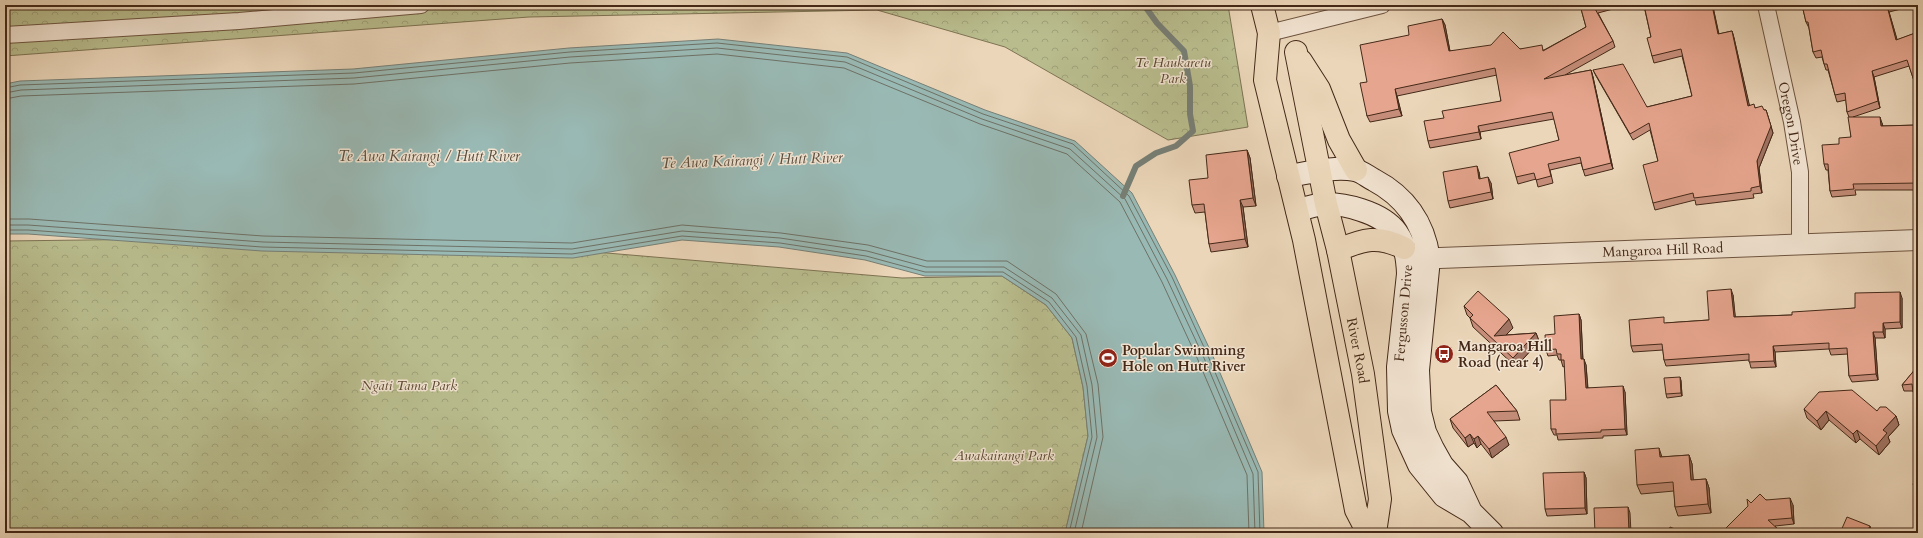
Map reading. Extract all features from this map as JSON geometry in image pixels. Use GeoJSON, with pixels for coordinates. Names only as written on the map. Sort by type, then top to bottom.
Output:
{"type":"FeatureCollection","features":[{"type":"Feature","properties":{"kind":"highway"},"geometry":{"type":"LineString","coordinates":[[1262,5],[1269,33],[1265,80],[1304,240],[1356,510],[1368,533]]}},
{"type":"Feature","properties":{"kind":"highway"},"geometry":{"type":"LineString","coordinates":[[1269,33],[1296,52],[1319,89],[1339,140],[1356,170]]}},
{"type":"Feature","properties":{"kind":"highway"},"geometry":{"type":"LineString","coordinates":[[1296,52],[1320,171]]}},
{"type":"Feature","properties":{"kind":"highway","name":"River Road"},"geometry":{"type":"LineString","coordinates":[[1320,171],[1326,204],[1338,250],[1363,374],[1380,499],[1375,533]]}},
{"type":"Feature","properties":{"kind":"highway"},"geometry":{"type":"LineString","coordinates":[[1338,250],[1360,241],[1375,238],[1390,241],[1406,254]]}},
{"type":"Feature","properties":{"kind":"main road","name":"Fergusson Drive"},"geometry":{"type":"LineString","coordinates":[[1288,176],[1337,169],[1356,170],[1391,190],[1404,201],[1422,227],[1427,244],[1429,259],[1418,370],[1420,412],[1425,432],[1433,449],[1442,465],[1457,482],[1471,512]]}},
{"type":"Feature","properties":{"kind":"main road","name":"Fergusson Drive"},"geometry":{"type":"LineString","coordinates":[[1297,210],[1326,204],[1344,205],[1384,220],[1396,230],[1406,254],[1408,274],[1398,367],[1399,411],[1403,430],[1419,465],[1430,480],[1444,496],[1471,512],[1492,533]]}},
{"type":"Feature","properties":{"kind":"street"},"geometry":{"type":"LineString","coordinates":[[5,35],[239,21],[421,5]]}},
{"type":"Feature","properties":{"kind":"street"},"geometry":{"type":"LineString","coordinates":[[1269,33],[1382,5]]}},
{"type":"Feature","properties":{"kind":"street","name":"Oregon Drive"},"geometry":{"type":"LineString","coordinates":[[1766,5],[1792,122],[1799,165],[1800,244]]}},
{"type":"Feature","properties":{"kind":"street","name":"Mangaroa Hill Road"},"geometry":{"type":"LineString","coordinates":[[1406,254],[1429,259],[1918,240]]}},
{"type":"Feature","properties":{"kind":"green space","name":"Te Haukaretu Park"},"geometry":{"type":"Polygon","coordinates":[[[5,5],[1228,5],[1248,127],[1168,140],[1005,47],[877,10],[529,17],[5,56],[5,5]]]}},
{"type":"Feature","properties":{"kind":"green space","name":"Ngāti Tama Park"},"geometry":{"type":"Polygon","coordinates":[[[406,236],[902,278],[1002,276],[1046,305],[1072,338],[1083,387],[1088,436],[1065,533],[5,533],[5,241],[406,236]]]}},
{"type":"Feature","properties":{"kind":"water","name":"Te Awa Kairangi / Hutt River"},"geometry":{"type":"Polygon","coordinates":[[[718,39],[847,53],[985,110],[1075,141],[1132,193],[1175,275],[1212,354],[1262,472],[1264,533],[1065,533],[1088,436],[1083,387],[1072,338],[1046,305],[1002,276],[925,276],[865,260],[779,247],[682,240],[573,258],[262,251],[28,234],[5,234],[5,84],[20,81],[353,69],[569,48],[718,39]]]}},
{"type":"Feature","properties":{"kind":"building"},"geometry":{"type":"Polygon","coordinates":[[[1580,5],[1600,5],[1594,7],[1613,41],[1544,79],[1591,70],[1611,163],[1583,170],[1580,157],[1548,164],[1551,176],[1536,180],[1534,173],[1516,177],[1509,153],[1559,140],[1552,112],[1478,126],[1479,132],[1428,141],[1424,121],[1444,118],[1442,111],[1501,101],[1495,68],[1395,89],[1399,109],[1367,116],[1360,83],[1367,82],[1360,45],[1409,35],[1408,26],[1442,19],[1449,51],[1491,45],[1503,32],[1520,49],[1542,45],[1543,51],[1586,27],[1580,5]]]}},
{"type":"Feature","properties":{"kind":"building"},"geometry":{"type":"Polygon","coordinates":[[[1644,5],[1712,5],[1718,34],[1732,31],[1748,106],[1754,104],[1755,108],[1762,106],[1764,110],[1766,110],[1771,126],[1757,161],[1760,186],[1751,188],[1751,191],[1694,198],[1693,193],[1653,203],[1643,165],[1658,161],[1649,123],[1630,134],[1593,70],[1623,64],[1647,107],[1692,96],[1681,49],[1652,56],[1647,38],[1651,37],[1644,5]]]}},
{"type":"Feature","properties":{"kind":"building"},"geometry":{"type":"Polygon","coordinates":[[[1802,5],[1890,5],[1887,6],[1896,40],[1918,32],[1918,87],[1916,87],[1907,60],[1872,71],[1878,101],[1847,112],[1845,93],[1835,95],[1827,64],[1824,64],[1821,50],[1813,52],[1808,22],[1806,22],[1802,5]]]}},
{"type":"Feature","properties":{"kind":"building"},"geometry":{"type":"Polygon","coordinates":[[[1848,117],[1880,117],[1881,126],[1918,125],[1918,183],[1853,184],[1854,189],[1830,191],[1828,164],[1824,164],[1822,145],[1839,144],[1839,138],[1851,137],[1848,117]]]}},
{"type":"Feature","properties":{"kind":"building"},"geometry":{"type":"Polygon","coordinates":[[[1247,150],[1253,198],[1240,200],[1245,239],[1209,244],[1204,204],[1192,205],[1189,180],[1208,178],[1206,155],[1247,150]]]}},
{"type":"Feature","properties":{"kind":"building"},"geometry":{"type":"Polygon","coordinates":[[[1477,166],[1479,179],[1488,177],[1491,192],[1448,201],[1443,172],[1477,166]]]}},
{"type":"Feature","properties":{"kind":"building"},"geometry":{"type":"Polygon","coordinates":[[[1731,289],[1734,317],[1792,315],[1792,312],[1855,308],[1855,293],[1900,292],[1900,322],[1883,323],[1883,332],[1873,332],[1876,374],[1849,376],[1847,348],[1829,349],[1829,343],[1773,346],[1774,361],[1749,362],[1749,354],[1664,360],[1662,344],[1631,346],[1629,320],[1664,317],[1664,323],[1709,320],[1707,291],[1731,289]]]}},
{"type":"Feature","properties":{"kind":"building"},"geometry":{"type":"Polygon","coordinates":[[[1478,291],[1509,319],[1494,336],[1536,333],[1513,358],[1470,318],[1473,315],[1464,306],[1478,291]]]}},
{"type":"Feature","properties":{"kind":"building"},"geometry":{"type":"Polygon","coordinates":[[[1579,314],[1581,359],[1584,359],[1586,388],[1623,386],[1625,429],[1601,430],[1601,432],[1556,434],[1556,429],[1551,429],[1550,400],[1566,400],[1564,360],[1561,360],[1561,354],[1557,354],[1556,349],[1546,350],[1545,335],[1555,334],[1554,316],[1579,314]]]}},
{"type":"Feature","properties":{"kind":"building"},"geometry":{"type":"Polygon","coordinates":[[[1918,352],[1918,391],[1913,392],[1912,384],[1902,385],[1917,367],[1918,352]]]}},
{"type":"Feature","properties":{"kind":"building"},"geometry":{"type":"Polygon","coordinates":[[[1680,377],[1681,393],[1666,394],[1664,378],[1680,377]]]}},
{"type":"Feature","properties":{"kind":"building"},"geometry":{"type":"Polygon","coordinates":[[[1496,385],[1517,411],[1487,412],[1506,437],[1489,449],[1478,436],[1474,439],[1470,434],[1465,438],[1450,419],[1496,385]]]}},
{"type":"Feature","properties":{"kind":"building"},"geometry":{"type":"Polygon","coordinates":[[[1852,390],[1877,411],[1880,407],[1886,407],[1896,416],[1883,430],[1887,433],[1876,446],[1857,430],[1853,434],[1826,411],[1817,421],[1804,409],[1819,392],[1852,390]]]}},
{"type":"Feature","properties":{"kind":"building"},"geometry":{"type":"Polygon","coordinates":[[[1659,448],[1660,457],[1689,455],[1691,480],[1706,479],[1708,504],[1675,507],[1673,482],[1637,485],[1635,450],[1659,448]]]}},
{"type":"Feature","properties":{"kind":"building"},"geometry":{"type":"Polygon","coordinates":[[[1584,472],[1585,508],[1545,509],[1543,473],[1584,472]]]}},
{"type":"Feature","properties":{"kind":"building"},"geometry":{"type":"Polygon","coordinates":[[[1918,478],[1918,488],[1913,484],[1918,478]]]}},
{"type":"Feature","properties":{"kind":"building"},"geometry":{"type":"Polygon","coordinates":[[[1760,494],[1766,500],[1790,498],[1792,518],[1768,520],[1782,533],[1730,533],[1727,530],[1726,533],[1721,533],[1748,506],[1747,499],[1751,503],[1760,494]]]}},
{"type":"Feature","properties":{"kind":"building"},"geometry":{"type":"Polygon","coordinates":[[[1628,507],[1629,533],[1595,533],[1594,508],[1628,507]]]}},
{"type":"Feature","properties":{"kind":"building"},"geometry":{"type":"Polygon","coordinates":[[[1847,517],[1870,526],[1866,533],[1840,533],[1847,517]]]}},
{"type":"Feature","properties":{"kind":"building"},"geometry":{"type":"Polygon","coordinates":[[[1670,527],[1685,533],[1667,533],[1670,527]]]}},
{"type":"Feature","properties":{"kind":"waterway"},"geometry":{"type":"LineString","coordinates":[[1123,196],[1136,166],[1156,153],[1176,146],[1193,131],[1190,114],[1190,86],[1184,51],[1157,23],[1144,5]]}},
{"type":"Feature","properties":{"kind":"place","name":"Mangaroa Hill Road (near 4)"},"geometry":{"type":"Point","coordinates":[1444,354]}},
{"type":"Feature","properties":{"kind":"place","name":"Popular Swimming Hole on Hutt River"},"geometry":{"type":"Point","coordinates":[1108,358]}},
{"type":"Feature","properties":{"kind":"park label","name":"Awakairangi Park"},"geometry":{"type":"Point","coordinates":[1004,455]}}]}
